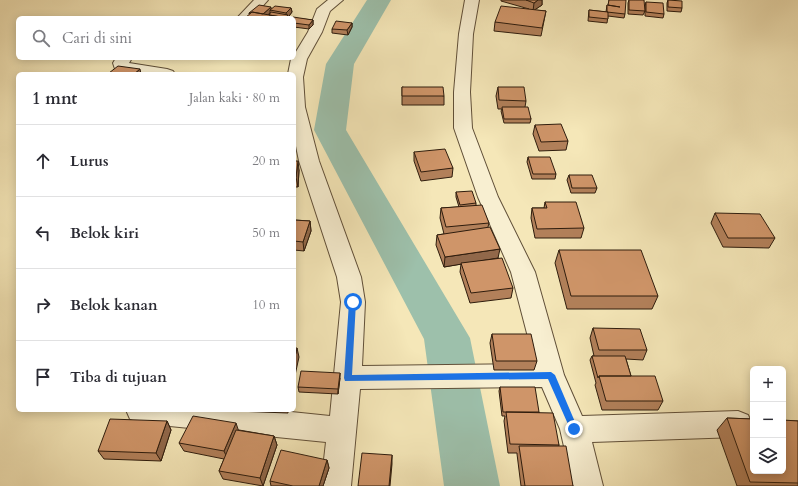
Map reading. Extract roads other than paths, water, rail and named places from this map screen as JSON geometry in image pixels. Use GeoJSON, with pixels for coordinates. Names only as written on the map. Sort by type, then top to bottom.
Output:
{"type":"FeatureCollection","features":[{"type":"Feature","properties":{"kind":"street"},"geometry":{"type":"LineString","coordinates":[[246,16],[262,0]]}},
{"type":"Feature","properties":{"kind":"street"},"geometry":{"type":"LineString","coordinates":[[296,72],[299,59],[315,32],[324,9],[336,0]]}},
{"type":"Feature","properties":{"kind":"street"},"geometry":{"type":"LineString","coordinates":[[472,0],[466,34],[462,92],[463,128],[488,197],[523,272],[551,375],[574,429],[588,486]]}},
{"type":"Feature","properties":{"kind":"street"},"geometry":{"type":"LineString","coordinates":[[123,60],[121,66],[156,72]]}},
{"type":"Feature","properties":{"kind":"street"},"geometry":{"type":"LineString","coordinates":[[296,107],[309,161],[349,277],[353,302],[348,378],[336,486]]}},
{"type":"Feature","properties":{"kind":"street"},"geometry":{"type":"LineString","coordinates":[[348,378],[551,375]]}},
{"type":"Feature","properties":{"kind":"street"},"geometry":{"type":"LineString","coordinates":[[160,412],[342,430]]}},
{"type":"Feature","properties":{"kind":"street"},"geometry":{"type":"LineString","coordinates":[[574,429],[738,424]]}},
{"type":"Feature","properties":{"kind":"waterway"},"geometry":{"type":"LineString","coordinates":[[379,0],[340,64],[330,130],[447,338],[472,486]]}}]}
